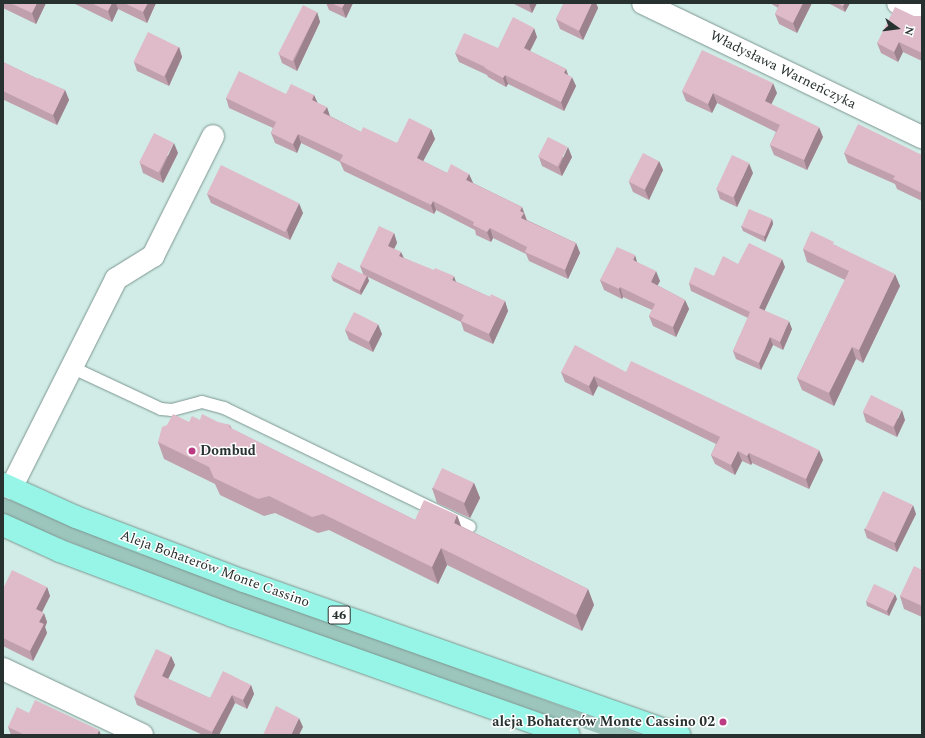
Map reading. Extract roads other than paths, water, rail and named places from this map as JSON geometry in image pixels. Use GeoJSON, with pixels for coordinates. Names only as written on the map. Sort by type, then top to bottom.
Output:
{"type":"FeatureCollection","features":[{"type":"Feature","properties":{"kind":"main road","name":"Aleja Bohaterów Monte Cassino"},"geometry":{"type":"LineString","coordinates":[[7,486],[76,517],[244,581],[680,735]]}},
{"type":"Feature","properties":{"kind":"main road"},"geometry":{"type":"LineString","coordinates":[[3,525],[60,551],[232,616],[569,735]]}},
{"type":"Feature","properties":{"kind":"street","name":"Władysława Warneńczyka"},"geometry":{"type":"LineString","coordinates":[[643,3],[922,137]]}},
{"type":"Feature","properties":{"kind":"street"},"geometry":{"type":"LineString","coordinates":[[898,3],[922,14]]}},
{"type":"Feature","properties":{"kind":"street"},"geometry":{"type":"LineString","coordinates":[[7,486],[72,367],[116,279],[153,256],[212,136]]}},
{"type":"Feature","properties":{"kind":"street"},"geometry":{"type":"LineString","coordinates":[[3,669],[142,735]]}},
{"type":"Feature","properties":{"kind":"lane"},"geometry":{"type":"LineString","coordinates":[[72,367],[161,409],[172,410],[202,402],[224,408],[470,527]]}},
{"type":"Feature","properties":{"kind":"place","name":"Dombud"},"geometry":{"type":"Point","coordinates":[192,451]}},
{"type":"Feature","properties":{"kind":"place","name":"aleja Bohaterów Monte Cassino 02"},"geometry":{"type":"Point","coordinates":[723,722]}}]}
